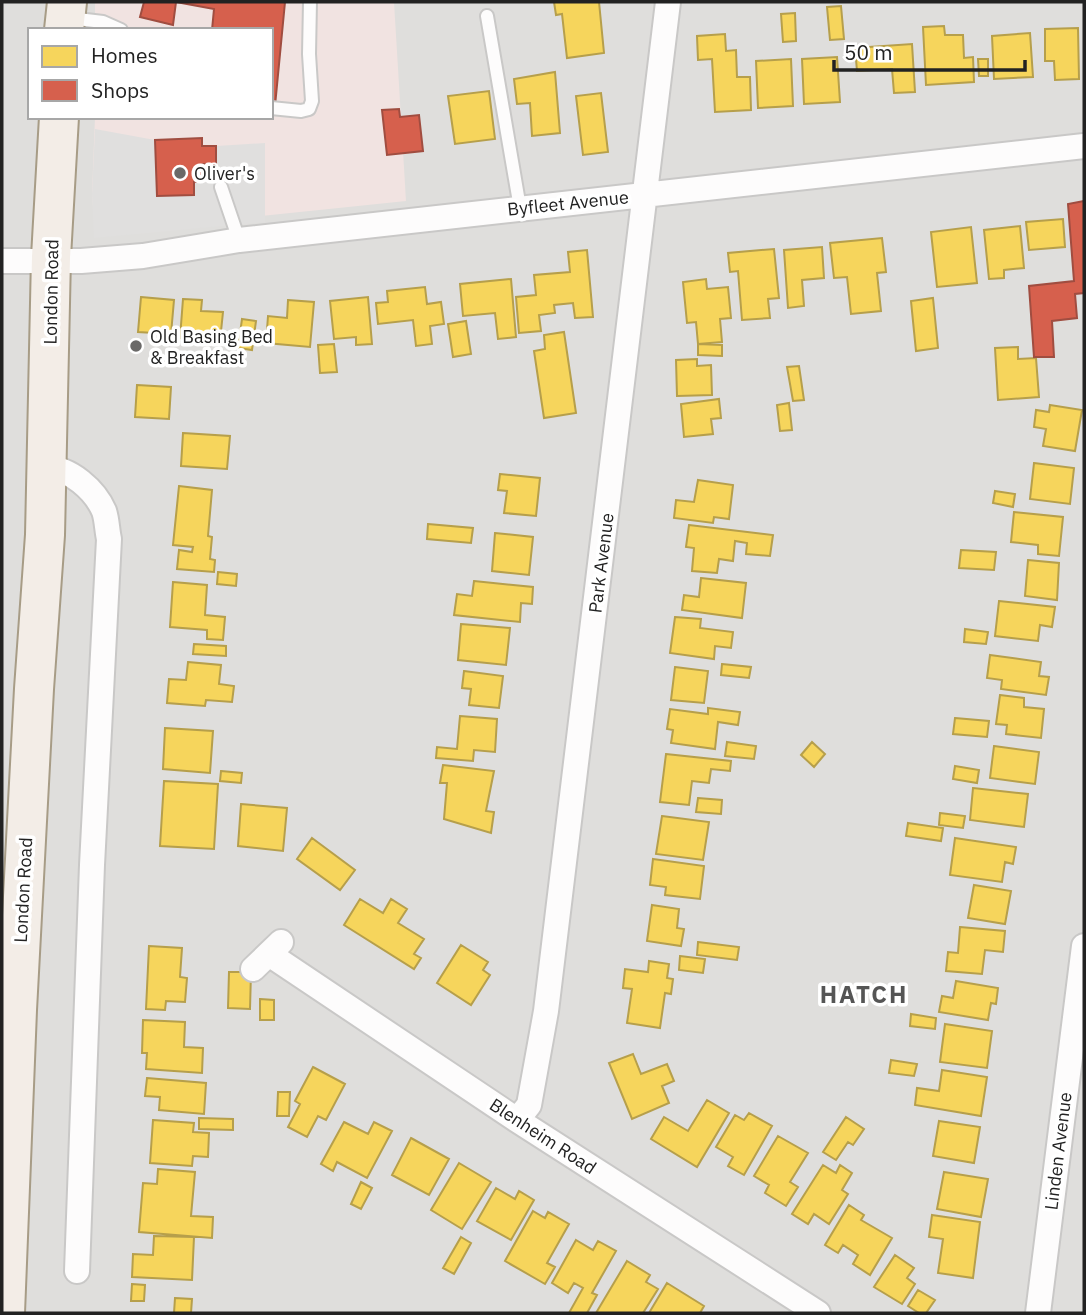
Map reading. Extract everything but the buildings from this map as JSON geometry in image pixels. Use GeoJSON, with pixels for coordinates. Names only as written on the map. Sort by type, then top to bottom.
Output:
{"type":"FeatureCollection","features":[{"type":"Feature","properties":{"kind":"main road","name":"London Road"},"geometry":{"type":"LineString","coordinates":[[5,1313],[17,1010],[47,468],[51,261],[59,119]]}},
{"type":"Feature","properties":{"kind":"street","name":"Park Avenue"},"geometry":{"type":"LineString","coordinates":[[517,1120],[529,1105],[546,1011],[668,2]]}},
{"type":"Feature","properties":{"kind":"street","name":"Byfleet Avenue"},"geometry":{"type":"LineString","coordinates":[[2,261],[143,256],[239,240],[1084,146]]}},
{"type":"Feature","properties":{"kind":"street"},"geometry":{"type":"LineString","coordinates":[[47,468],[57,468],[83,482],[103,510],[108,540],[92,864],[77,1271]]}},
{"type":"Feature","properties":{"kind":"street","name":"Linden Avenue"},"geometry":{"type":"LineString","coordinates":[[1038,1313],[1084,946]]}},
{"type":"Feature","properties":{"kind":"street","name":"Blenheim Road"},"geometry":{"type":"LineString","coordinates":[[268,955],[517,1120],[818,1313]]}},
{"type":"Feature","properties":{"kind":"lane"},"geometry":{"type":"LineString","coordinates":[[273,108],[301,111],[309,109],[312,101],[310,2]]}},
{"type":"Feature","properties":{"kind":"lane"},"geometry":{"type":"LineString","coordinates":[[65,16],[103,22],[116,28]]}},
{"type":"Feature","properties":{"kind":"lane"},"geometry":{"type":"LineString","coordinates":[[487,16],[520,208]]}},
{"type":"Feature","properties":{"kind":"lane"},"geometry":{"type":"LineString","coordinates":[[221,187],[239,240]]}},
{"type":"Feature","properties":{"kind":"shaded area"},"geometry":{"type":"Polygon","coordinates":[[[2,2],[1084,2],[1084,1313],[2,1313],[2,2]]]}},
{"type":"Feature","properties":{"kind":"shaded area"},"geometry":{"type":"Polygon","coordinates":[[[95,2],[394,2],[406,201],[95,233],[92,194],[95,119],[273,119],[273,28],[95,28],[95,2]]]}},
{"type":"Feature","properties":{"kind":"shaded area"},"geometry":{"type":"Polygon","coordinates":[[[95,129],[155,140],[157,196],[194,195],[194,182],[204,181],[203,164],[216,164],[216,146],[265,143],[265,222],[94,238],[92,194],[95,129]]]}},
{"type":"Feature","properties":{"kind":"place","name":"Oliver's"},"geometry":{"type":"Point","coordinates":[180,173]}},
{"type":"Feature","properties":{"kind":"place","name":"Old Basing Bed & Breakfast"},"geometry":{"type":"Point","coordinates":[136,346]}},
{"type":"Feature","properties":{"kind":"district","name":"HATCH"},"geometry":{"type":"Point","coordinates":[864,994]}}]}
